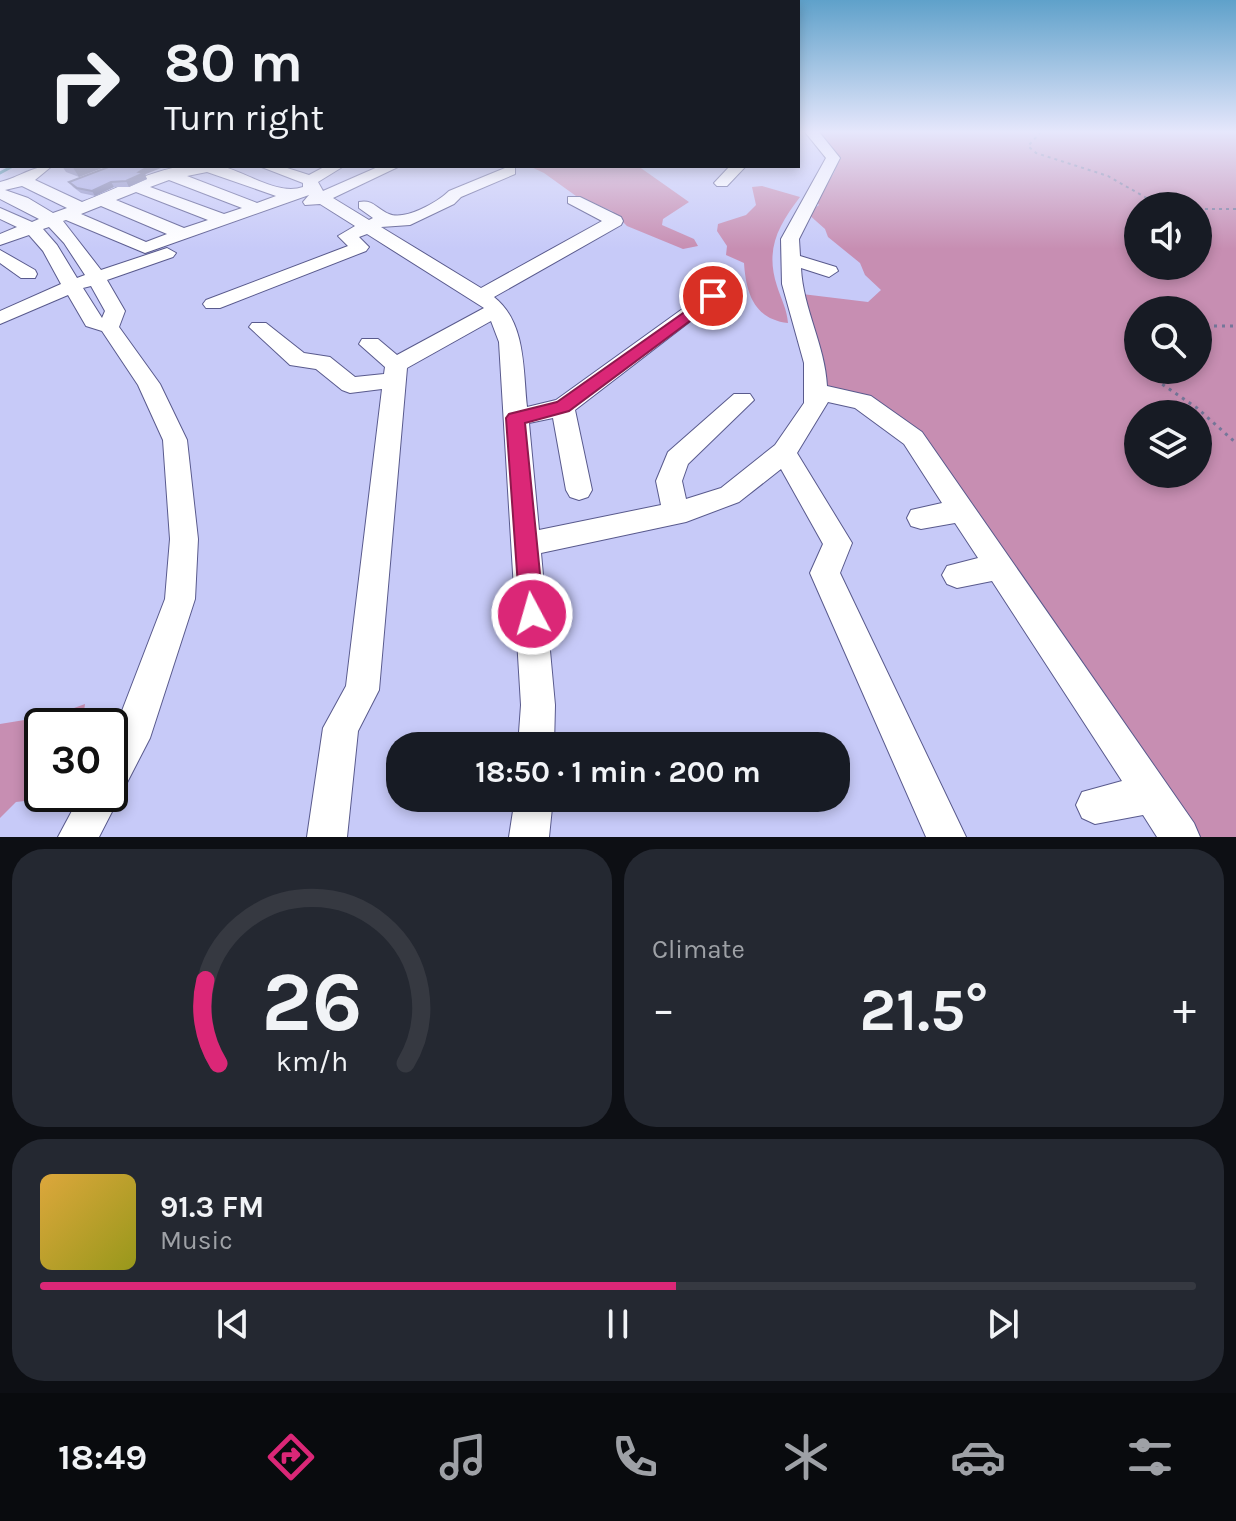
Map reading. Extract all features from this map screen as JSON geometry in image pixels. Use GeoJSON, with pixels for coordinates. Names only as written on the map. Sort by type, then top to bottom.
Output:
{"type":"FeatureCollection","features":[{"type":"Feature","properties":{"kind":"street"},"geometry":{"type":"LineString","coordinates":[[0,187],[24,181],[39,171]]}},
{"type":"Feature","properties":{"kind":"street"},"geometry":{"type":"LineString","coordinates":[[0,240],[136,187],[190,171]]}},
{"type":"Feature","properties":{"kind":"street"},"geometry":{"type":"LineString","coordinates":[[221,171],[291,196],[317,197]]}},
{"type":"Feature","properties":{"kind":"street"},"geometry":{"type":"LineString","coordinates":[[274,171],[366,222],[489,303],[510,342],[538,705],[537,732]]}},
{"type":"Feature","properties":{"kind":"street"},"geometry":{"type":"LineString","coordinates":[[317,197],[334,171]]}},
{"type":"Feature","properties":{"kind":"street"},"geometry":{"type":"LineString","coordinates":[[0,318],[72,286],[317,197],[373,171]]}},
{"type":"Feature","properties":{"kind":"street"},"geometry":{"type":"LineString","coordinates":[[366,222],[404,221],[510,171]]}},
{"type":"Feature","properties":{"kind":"street"},"geometry":{"type":"LineString","coordinates":[[722,183],[734,171]]}},
{"type":"Feature","properties":{"kind":"street"},"geometry":{"type":"LineString","coordinates":[[525,545],[589,529],[676,514],[730,495],[784,452],[816,403],[815,363],[792,284],[790,239],[826,171]]}},
{"type":"Feature","properties":{"kind":"street"},"geometry":{"type":"LineString","coordinates":[[170,175],[257,208]]}},
{"type":"Feature","properties":{"kind":"street"},"geometry":{"type":"LineString","coordinates":[[24,181],[67,214],[74,241],[115,311],[109,327]]}},
{"type":"Feature","properties":{"kind":"street"},"geometry":{"type":"LineString","coordinates":[[136,187],[223,220]]}},
{"type":"Feature","properties":{"kind":"street"},"geometry":{"type":"LineString","coordinates":[[0,194],[67,214],[145,248],[291,196]]}},
{"type":"Feature","properties":{"kind":"street"},"geometry":{"type":"LineString","coordinates":[[101,200],[182,234]]}},
{"type":"Feature","properties":{"kind":"street"},"geometry":{"type":"LineString","coordinates":[[259,327],[298,360],[322,362],[350,385],[395,372],[489,303],[615,221],[574,200]]}},
{"type":"Feature","properties":{"kind":"street"},"geometry":{"type":"LineString","coordinates":[[0,213],[32,228],[51,249],[93,322],[109,327],[149,384],[175,440],[184,539],[180,599],[128,745]]}},
{"type":"Feature","properties":{"kind":"street"},"geometry":{"type":"LineString","coordinates":[[213,304],[276,278],[303,272],[360,247],[366,222]]}},
{"type":"Feature","properties":{"kind":"street"},"geometry":{"type":"LineString","coordinates":[[0,255],[28,274]]}},
{"type":"Feature","properties":{"kind":"street"},"geometry":{"type":"LineString","coordinates":[[791,259],[829,271]]}},
{"type":"Feature","properties":{"kind":"street"},"geometry":{"type":"LineString","coordinates":[[0,310],[54,289],[72,286]]}},
{"type":"Feature","properties":{"kind":"street"},"geometry":{"type":"LineString","coordinates":[[515,418],[563,407],[713,296]]}},
{"type":"Feature","properties":{"kind":"street"},"geometry":{"type":"LineString","coordinates":[[327,837],[341,728],[362,690],[395,372],[370,344]]}},
{"type":"Feature","properties":{"kind":"street"},"geometry":{"type":"LineString","coordinates":[[816,391],[863,402],[913,438],[1180,837]]}},
{"type":"Feature","properties":{"kind":"street"},"geometry":{"type":"LineString","coordinates":[[676,514],[669,481],[677,459],[742,400]]}},
{"type":"Feature","properties":{"kind":"street"},"geometry":{"type":"LineString","coordinates":[[563,407],[579,490]]}},
{"type":"Feature","properties":{"kind":"street"},"geometry":{"type":"LineString","coordinates":[[784,452],[838,543],[825,573],[946,837]]}},
{"type":"Feature","properties":{"kind":"street"},"geometry":{"type":"LineString","coordinates":[[921,518],[962,511]]}},
{"type":"Feature","properties":{"kind":"street"},"geometry":{"type":"LineString","coordinates":[[957,575],[1000,567]]}},
{"type":"Feature","properties":{"kind":"street"},"geometry":{"type":"LineString","coordinates":[[1095,805],[1152,795]]}},
{"type":"Feature","properties":{"kind":"street"},"geometry":{"type":"LineString","coordinates":[[78,837],[92,812]]}},
{"type":"Feature","properties":{"kind":"street"},"geometry":{"type":"LineString","coordinates":[[529,837],[532,812]]}},
{"type":"Feature","properties":{"kind":"path"},"geometry":{"type":"LineString","coordinates":[[1093,171],[1136,192]]}},
{"type":"Feature","properties":{"kind":"path"},"geometry":{"type":"LineString","coordinates":[[1212,209],[1236,209]]}},
{"type":"Feature","properties":{"kind":"path"},"geometry":{"type":"LineString","coordinates":[[1212,326],[1236,326]]}},
{"type":"Feature","properties":{"kind":"path"},"geometry":{"type":"LineString","coordinates":[[1162,384],[1197,408],[1236,443]]}},
{"type":"Feature","properties":{"kind":"shaded area"},"geometry":{"type":"Polygon","coordinates":[[[540,171],[645,171],[689,202],[663,219],[662,225],[694,239],[698,246],[683,249],[627,226],[612,211],[576,196],[540,171]]]}},
{"type":"Feature","properties":{"kind":"shaded area"},"geometry":{"type":"Polygon","coordinates":[[[834,171],[1236,171],[1236,837],[1195,837],[924,437],[825,388],[824,360],[802,294],[868,302],[881,290],[865,275],[860,263],[828,237],[825,229],[807,213],[819,205],[816,201],[834,171]]]}},
{"type":"Feature","properties":{"kind":"shaded area"},"geometry":{"type":"Polygon","coordinates":[[[762,186],[800,197],[785,218],[773,249],[774,273],[788,323],[767,316],[754,303],[744,263],[726,255],[727,246],[717,231],[718,224],[746,215],[756,205],[752,187],[762,186]]]}},
{"type":"Feature","properties":{"kind":"shaded area"},"geometry":{"type":"Polygon","coordinates":[[[24,720],[24,801],[16,802],[0,818],[0,724],[24,720]]]}},
{"type":"Feature","properties":{"kind":"building"},"geometry":{"type":"Polygon","coordinates":[[[98,171],[144,173],[92,191],[77,188],[69,182],[98,171]]]}},
{"type":"Feature","properties":{"kind":"waterway"},"geometry":{"type":"LineString","coordinates":[[0,173],[4,171]]}},
{"type":"Feature","properties":{"kind":"route"},"geometry":{"type":"LineString","coordinates":[[532,614],[515,418],[563,407],[713,296]]}}]}
